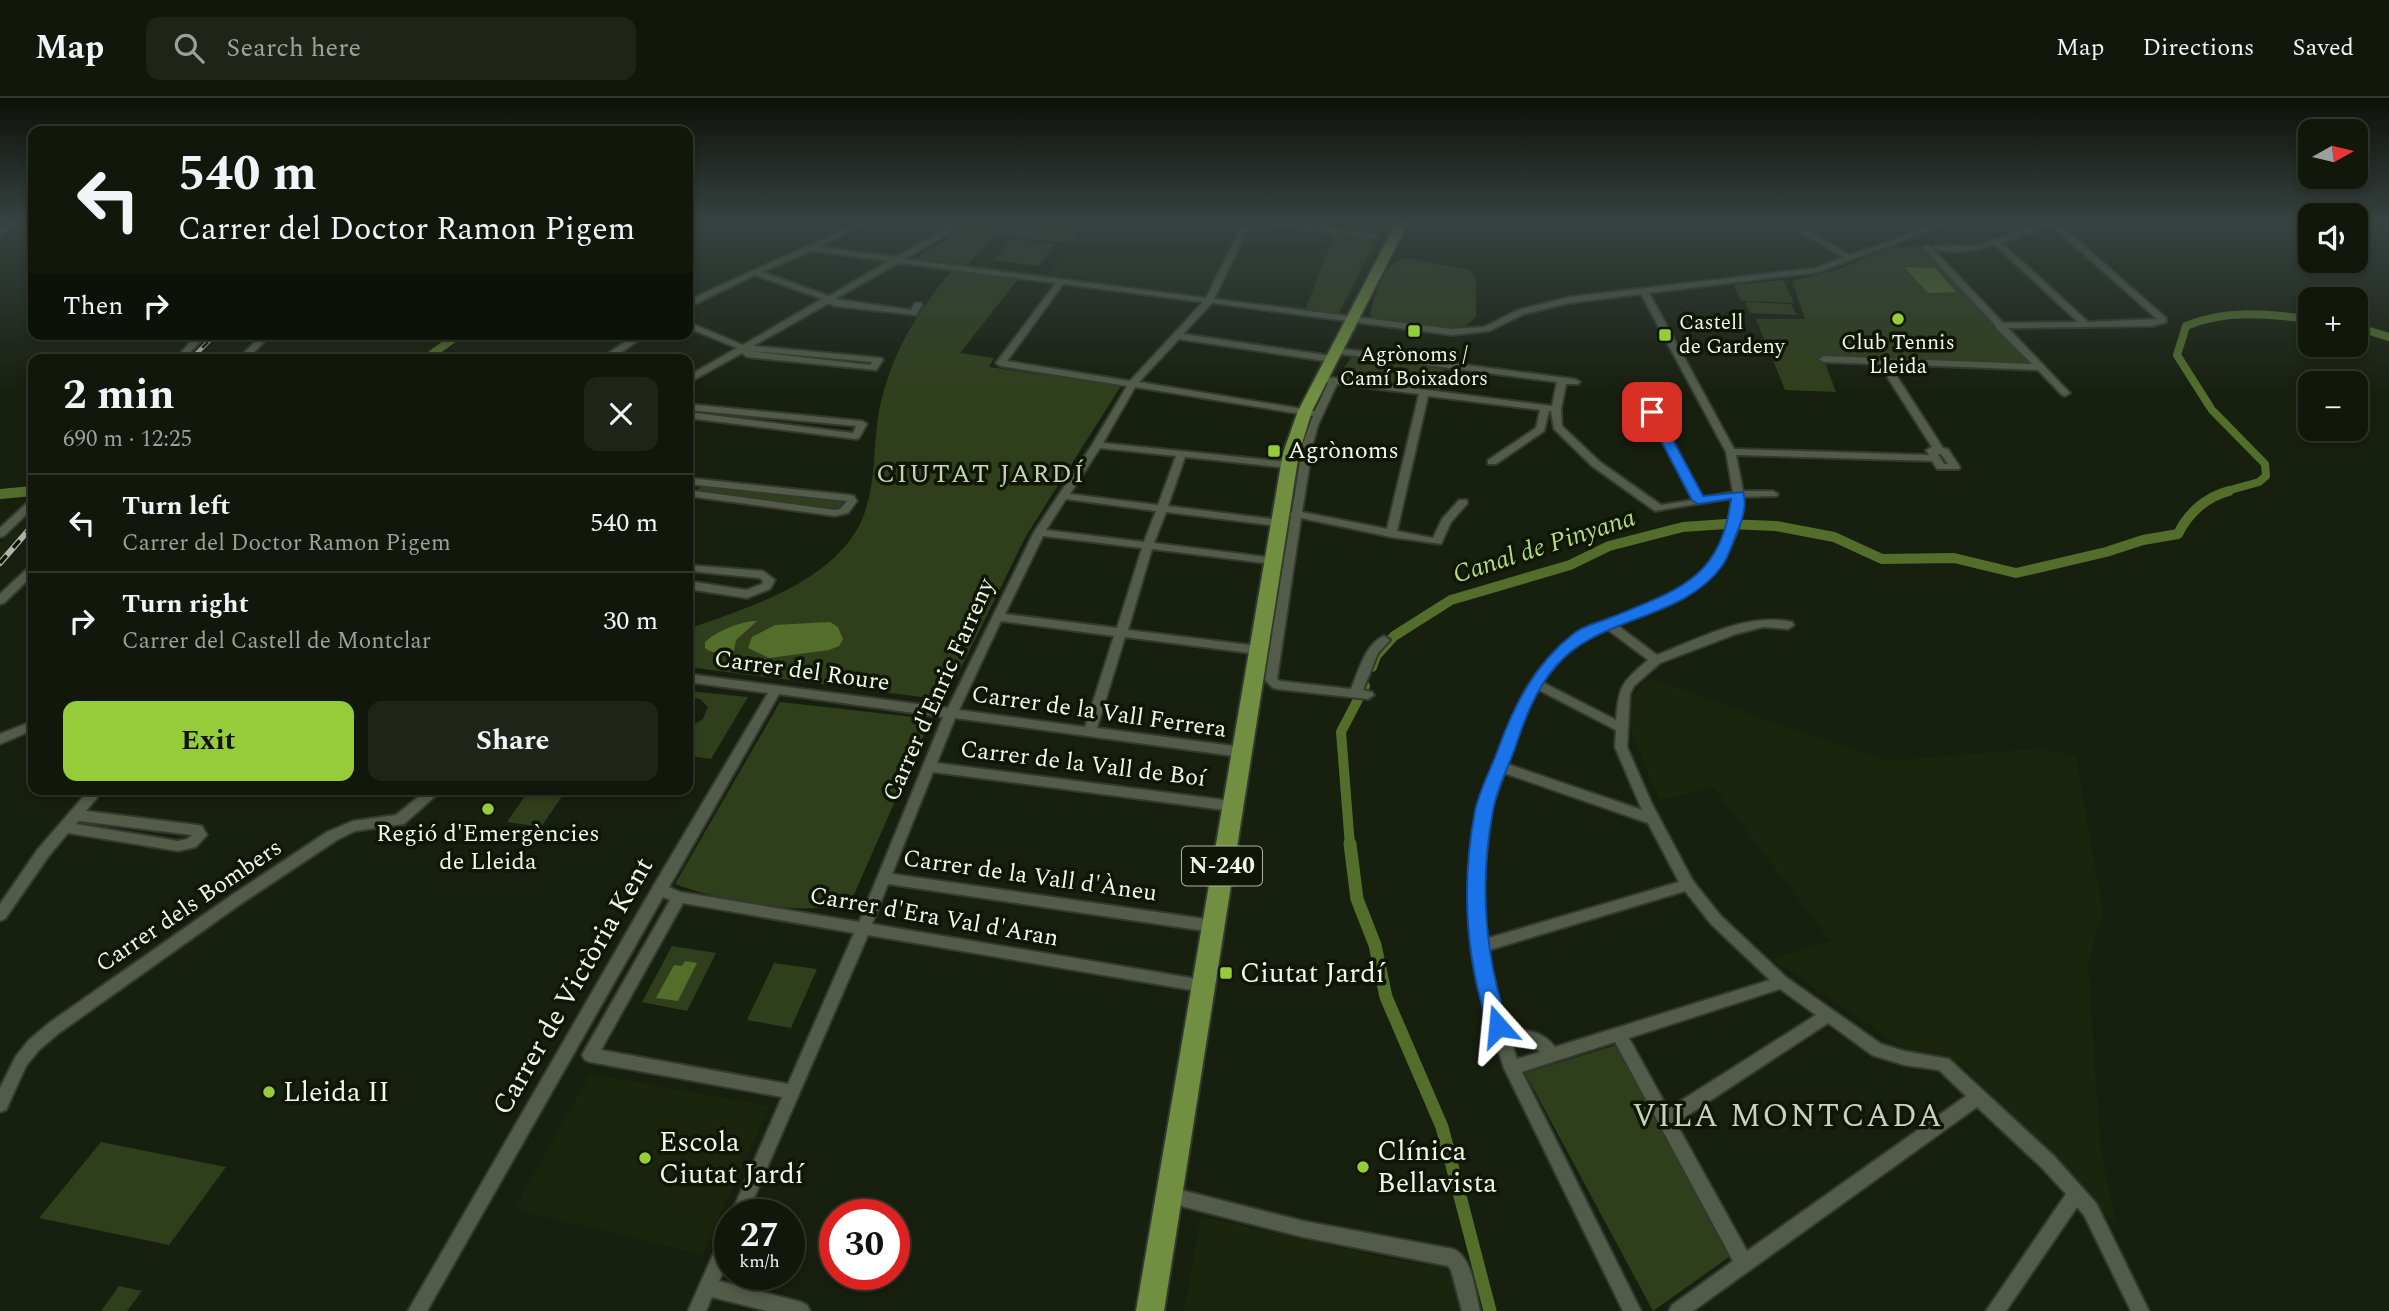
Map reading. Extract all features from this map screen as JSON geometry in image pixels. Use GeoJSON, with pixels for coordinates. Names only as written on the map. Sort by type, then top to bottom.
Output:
{"type":"FeatureCollection","features":[{"type":"Feature","properties":{"kind":"main road","name":"N-240"},"geometry":{"type":"LineString","coordinates":[[1150,1311],[1254,670],[1266,652],[1273,561],[1286,515],[1289,465],[1311,412],[1328,380],[1334,355],[1373,280]]}},
{"type":"Feature","properties":{"kind":"street"},"geometry":{"type":"LineString","coordinates":[[693,302],[738,280]]}},
{"type":"Feature","properties":{"kind":"street"},"geometry":{"type":"LineString","coordinates":[[776,280],[828,298],[918,305],[913,313],[834,303],[828,298]]}},
{"type":"Feature","properties":{"kind":"street"},"geometry":{"type":"LineString","coordinates":[[693,375],[860,280]]}},
{"type":"Feature","properties":{"kind":"street"},"geometry":{"type":"LineString","coordinates":[[1059,280],[1351,321],[1465,333],[1486,329],[1535,307],[1569,300],[1746,280]]}},
{"type":"Feature","properties":{"kind":"street"},"geometry":{"type":"LineString","coordinates":[[1062,280],[1001,363],[1311,412],[1299,491],[1286,515],[1266,652],[1271,680],[1277,685],[1362,694],[1373,651],[1384,640]]}},
{"type":"Feature","properties":{"kind":"street","name":"Carrer d'Enric Farreny"},"geometry":{"type":"LineString","coordinates":[[746,1199],[863,929],[952,713],[1039,532],[1097,445],[1133,383],[1209,301],[1219,280]]}},
{"type":"Feature","properties":{"kind":"street"},"geometry":{"type":"LineString","coordinates":[[1959,280],[2065,393]]}},
{"type":"Feature","properties":{"kind":"street"},"geometry":{"type":"LineString","coordinates":[[2037,280],[2085,324]]}},
{"type":"Feature","properties":{"kind":"street"},"geometry":{"type":"LineString","coordinates":[[2000,326],[2152,323],[2163,320],[2117,280]]}},
{"type":"Feature","properties":{"kind":"street"},"geometry":{"type":"LineString","coordinates":[[1632,1311],[1512,1068],[1484,983],[1478,947],[1475,889],[1484,810],[1520,709],[1535,683],[1550,662],[1578,638],[1671,599],[1699,582],[1717,563],[1734,525],[1738,494],[1731,452],[1645,293]]}},
{"type":"Feature","properties":{"kind":"street"},"geometry":{"type":"LineString","coordinates":[[693,327],[741,348],[878,360],[873,368],[747,354],[741,348]]}},
{"type":"Feature","properties":{"kind":"street"},"geometry":{"type":"LineString","coordinates":[[1177,336],[1575,382]]}},
{"type":"Feature","properties":{"kind":"street"},"geometry":{"type":"LineString","coordinates":[[184,354],[197,340]]}},
{"type":"Feature","properties":{"kind":"street"},"geometry":{"type":"LineString","coordinates":[[247,354],[262,340]]}},
{"type":"Feature","properties":{"kind":"street"},"geometry":{"type":"LineString","coordinates":[[612,354],[634,340]]}},
{"type":"Feature","properties":{"kind":"street"},"geometry":{"type":"LineString","coordinates":[[1824,359],[2039,367]]}},
{"type":"Feature","properties":{"kind":"street"},"geometry":{"type":"LineString","coordinates":[[1731,452],[1937,454],[1882,361]]}},
{"type":"Feature","properties":{"kind":"street"},"geometry":{"type":"LineString","coordinates":[[1328,380],[1550,408]]}},
{"type":"Feature","properties":{"kind":"street"},"geometry":{"type":"LineString","coordinates":[[1492,462],[1541,429],[1562,381]]}},
{"type":"Feature","properties":{"kind":"street"},"geometry":{"type":"LineString","coordinates":[[1641,390],[1698,500]]}},
{"type":"Feature","properties":{"kind":"street"},"geometry":{"type":"LineString","coordinates":[[1391,534],[1424,392]]}},
{"type":"Feature","properties":{"kind":"street"},"geometry":{"type":"LineString","coordinates":[[693,408],[760,419],[856,436],[862,424],[760,419],[693,415]]}},
{"type":"Feature","properties":{"kind":"street"},"geometry":{"type":"LineString","coordinates":[[1550,408],[1557,428],[1596,464],[1659,509],[1738,494],[1773,494]]}},
{"type":"Feature","properties":{"kind":"street"},"geometry":{"type":"LineString","coordinates":[[1097,445],[1289,465]]}},
{"type":"Feature","properties":{"kind":"street"},"geometry":{"type":"LineString","coordinates":[[1090,732],[1148,546],[1181,455]]}},
{"type":"Feature","properties":{"kind":"street"},"geometry":{"type":"LineString","coordinates":[[693,483],[850,498],[852,501],[844,511],[835,513],[693,494]]}},
{"type":"Feature","properties":{"kind":"street"},"geometry":{"type":"LineString","coordinates":[[1063,496],[1162,508],[1286,515],[1437,542],[1446,521],[1464,502]]}},
{"type":"Feature","properties":{"kind":"street"},"geometry":{"type":"LineString","coordinates":[[0,534],[28,508]]}},
{"type":"Feature","properties":{"kind":"street"},"geometry":{"type":"LineString","coordinates":[[1039,532],[1273,561]]}},
{"type":"Feature","properties":{"kind":"street"},"geometry":{"type":"LineString","coordinates":[[693,568],[762,575],[769,579],[766,586],[747,594],[693,586]]}},
{"type":"Feature","properties":{"kind":"street"},"geometry":{"type":"LineString","coordinates":[[0,600],[27,581]]}},
{"type":"Feature","properties":{"kind":"street"},"geometry":{"type":"LineString","coordinates":[[997,617],[1266,652]]}},
{"type":"Feature","properties":{"kind":"street"},"geometry":{"type":"LineString","coordinates":[[1788,625],[1763,623],[1656,660],[1629,684],[1624,694],[1620,747],[1653,819],[1688,885],[1716,920],[1782,982],[1877,1050],[1904,1059],[1943,1064],[2077,1193],[2098,1222],[2140,1311]]}},
{"type":"Feature","properties":{"kind":"street"},"geometry":{"type":"LineString","coordinates":[[1607,624],[1656,660]]}},
{"type":"Feature","properties":{"kind":"street","name":"Carrer del Roure"},"geometry":{"type":"LineString","coordinates":[[693,679],[952,713]]}},
{"type":"Feature","properties":{"kind":"street"},"geometry":{"type":"LineString","coordinates":[[1535,683],[1620,727]]}},
{"type":"Feature","properties":{"kind":"street","name":"Carrer de Victòria Kent"},"geometry":{"type":"LineString","coordinates":[[417,1311],[776,689]]}},
{"type":"Feature","properties":{"kind":"street","name":"Carrer de la Vall Ferrera"},"geometry":{"type":"LineString","coordinates":[[952,713],[1241,752]]}},
{"type":"Feature","properties":{"kind":"street"},"geometry":{"type":"LineString","coordinates":[[0,732],[28,720]]}},
{"type":"Feature","properties":{"kind":"street"},"geometry":{"type":"LineString","coordinates":[[0,739],[28,727]]}},
{"type":"Feature","properties":{"kind":"street"},"geometry":{"type":"LineString","coordinates":[[1498,766],[1653,819]]}},
{"type":"Feature","properties":{"kind":"street","name":"Carrer de la Vall de Boí"},"geometry":{"type":"LineString","coordinates":[[929,767],[1232,806]]}},
{"type":"Feature","properties":{"kind":"street"},"geometry":{"type":"LineString","coordinates":[[0,915],[64,827],[92,795]]}},
{"type":"Feature","properties":{"kind":"street","name":"Carrer dels Bombers"},"geometry":{"type":"LineString","coordinates":[[0,1105],[21,1061],[34,1045],[93,999],[332,836],[354,826],[399,820],[430,795]]}},
{"type":"Feature","properties":{"kind":"street"},"geometry":{"type":"LineString","coordinates":[[64,827],[178,846],[191,843],[200,835],[197,830],[74,815]]}},
{"type":"Feature","properties":{"kind":"street","name":"Carrer de la Vall d'Àneu"},"geometry":{"type":"LineString","coordinates":[[883,878],[1212,926]]}},
{"type":"Feature","properties":{"kind":"street"},"geometry":{"type":"LineString","coordinates":[[1478,947],[1688,885]]}},
{"type":"Feature","properties":{"kind":"street","name":"Carrer d'Era Val d'Aran"},"geometry":{"type":"LineString","coordinates":[[659,889],[679,897],[1203,986]]}},
{"type":"Feature","properties":{"kind":"street","name":"Carrer de Victòria Kent"},"geometry":{"type":"LineString","coordinates":[[679,897],[590,1055],[792,1093]]}},
{"type":"Feature","properties":{"kind":"street"},"geometry":{"type":"LineString","coordinates":[[1512,1068],[1782,982]]}},
{"type":"Feature","properties":{"kind":"street"},"geometry":{"type":"LineString","coordinates":[[1666,1120],[1828,1015]]}},
{"type":"Feature","properties":{"kind":"street"},"geometry":{"type":"LineString","coordinates":[[1618,1033],[1744,1263]]}},
{"type":"Feature","properties":{"kind":"street"},"geometry":{"type":"LineString","coordinates":[[1502,1038],[1532,1037],[1540,1040],[1552,1055]]}},
{"type":"Feature","properties":{"kind":"street"},"geometry":{"type":"LineString","coordinates":[[1678,1311],[1978,1097]]}},
{"type":"Feature","properties":{"kind":"street"},"geometry":{"type":"LineString","coordinates":[[1995,1311],[2077,1193]]}},
{"type":"Feature","properties":{"kind":"street"},"geometry":{"type":"LineString","coordinates":[[1169,1195],[1303,1229],[1453,1258],[1459,1266],[1471,1311]]}},
{"type":"Feature","properties":{"kind":"street"},"geometry":{"type":"LineString","coordinates":[[697,1311],[714,1273]]}},
{"type":"Feature","properties":{"kind":"street"},"geometry":{"type":"LineString","coordinates":[[708,1287],[801,1311]]}},
{"type":"Feature","properties":{"kind":"shaded area"},"geometry":{"type":"Polygon","coordinates":[[[944,280],[1018,280],[960,353],[994,358],[989,367],[1121,386],[1026,536],[945,700],[693,668],[693,627],[754,605],[797,584],[817,572],[850,540],[866,510],[870,494],[879,411],[890,372],[906,336],[944,280]]]}},
{"type":"Feature","properties":{"kind":"shaded area"},"geometry":{"type":"Polygon","coordinates":[[[1065,280],[1362,280],[1341,317],[1065,280]]]}},
{"type":"Feature","properties":{"kind":"shaded area"},"geometry":{"type":"Polygon","coordinates":[[[1317,280],[1356,280],[1338,315],[1305,310],[1317,280]]]}},
{"type":"Feature","properties":{"kind":"shaded area"},"geometry":{"type":"Polygon","coordinates":[[[1381,280],[1476,280],[1476,317],[1467,325],[1452,328],[1373,318],[1370,314],[1381,280]]]}},
{"type":"Feature","properties":{"kind":"shaded area"},"geometry":{"type":"Polygon","coordinates":[[[1783,280],[1794,303],[1741,301],[1734,285],[1783,280]]]}},
{"type":"Feature","properties":{"kind":"shaded area"},"geometry":{"type":"Polygon","coordinates":[[[1916,280],[1945,280],[1956,292],[1928,293],[1916,280]]]}},
{"type":"Feature","properties":{"kind":"shaded area","name":"Club Tennis Lleida"},"geometry":{"type":"Polygon","coordinates":[[[1953,280],[2039,367],[1824,360],[1836,392],[1785,390],[1756,319],[1805,319],[1792,281],[1953,280]]]}},
{"type":"Feature","properties":{"kind":"shaded area"},"geometry":{"type":"Polygon","coordinates":[[[1745,302],[1791,304],[1797,315],[1750,313],[1745,302]]]}},
{"type":"Feature","properties":{"kind":"shaded area"},"geometry":{"type":"Polygon","coordinates":[[[1351,357],[1428,365],[1445,370],[1439,391],[1339,376],[1351,357]]]}},
{"type":"Feature","properties":{"kind":"shaded area"},"geometry":{"type":"Polygon","coordinates":[[[701,486],[845,500],[838,511],[721,494],[695,493],[701,486]]]}},
{"type":"Feature","properties":{"kind":"shaded area"},"geometry":{"type":"Polygon","coordinates":[[[28,516],[28,535],[0,568],[0,544],[28,516]]]}},
{"type":"Feature","properties":{"kind":"shaded area"},"geometry":{"type":"Polygon","coordinates":[[[757,621],[736,640],[733,655],[705,648],[705,642],[723,631],[757,621]]]}},
{"type":"Feature","properties":{"kind":"shaded area"},"geometry":{"type":"Polygon","coordinates":[[[830,622],[838,627],[843,639],[839,646],[829,650],[769,658],[748,648],[752,637],[775,625],[830,622]]]}},
{"type":"Feature","properties":{"kind":"shaded area"},"geometry":{"type":"Polygon","coordinates":[[[1651,679],[1885,761],[2042,748],[2076,757],[2103,912],[2088,962],[2101,1152],[2116,1225],[1961,1064],[1904,1049],[1772,959],[1830,941],[1714,788],[1659,800],[1629,725],[1632,696],[1643,683],[1651,679]]]}},
{"type":"Feature","properties":{"kind":"shaded area"},"geometry":{"type":"Polygon","coordinates":[[[693,692],[748,697],[711,759],[693,756],[693,725],[703,719],[708,707],[700,699],[693,698],[693,692]]]}},
{"type":"Feature","properties":{"kind":"shaded area"},"geometry":{"type":"Polygon","coordinates":[[[780,702],[931,719],[853,897],[838,904],[818,908],[766,906],[714,896],[675,884],[780,702]]]}},
{"type":"Feature","properties":{"kind":"shaded area"},"geometry":{"type":"Polygon","coordinates":[[[526,795],[563,795],[541,827],[507,822],[526,795]]]}},
{"type":"Feature","properties":{"kind":"shaded area"},"geometry":{"type":"Polygon","coordinates":[[[672,946],[716,953],[687,1011],[642,1002],[672,946]]]}},
{"type":"Feature","properties":{"kind":"shaded area"},"geometry":{"type":"Polygon","coordinates":[[[685,961],[697,963],[678,1001],[656,998],[674,965],[682,966],[685,961]]]}},
{"type":"Feature","properties":{"kind":"shaded area"},"geometry":{"type":"Polygon","coordinates":[[[774,963],[817,969],[791,1028],[747,1020],[774,963]]]}},
{"type":"Feature","properties":{"kind":"shaded area"},"geometry":{"type":"Polygon","coordinates":[[[1616,1045],[1729,1257],[1653,1311],[1525,1073],[1616,1045]]]}},
{"type":"Feature","properties":{"kind":"shaded area","name":"Escola Ciutat Jardí"},"geometry":{"type":"Polygon","coordinates":[[[590,1074],[770,1106],[728,1199],[714,1199],[714,1229],[702,1255],[514,1209],[590,1074]]]}},
{"type":"Feature","properties":{"kind":"shaded area"},"geometry":{"type":"Polygon","coordinates":[[[101,1142],[226,1167],[169,1245],[39,1218],[101,1142]]]}},
{"type":"Feature","properties":{"kind":"shaded area"},"geometry":{"type":"Polygon","coordinates":[[[1201,1216],[1390,1259],[1443,1267],[1459,1280],[1463,1311],[1184,1311],[1201,1216]]]}},
{"type":"Feature","properties":{"kind":"shaded area"},"geometry":{"type":"Polygon","coordinates":[[[119,1286],[142,1291],[127,1311],[101,1311],[119,1286]]]}},
{"type":"Feature","properties":{"kind":"waterway","name":"Canal de Pinyana"},"geometry":{"type":"LineString","coordinates":[[2210,407],[2177,355],[2186,326],[2231,315],[2298,318]]}},
{"type":"Feature","properties":{"kind":"waterway","name":"Canal de Pinyana"},"geometry":{"type":"LineString","coordinates":[[2368,331],[2389,337]]}},
{"type":"Feature","properties":{"kind":"waterway","name":"Canal de Pinyana"},"geometry":{"type":"LineString","coordinates":[[432,354],[452,340]]}},
{"type":"Feature","properties":{"kind":"waterway","name":"Canal de Pinyana"},"geometry":{"type":"LineString","coordinates":[[2212,410],[2265,464],[2266,476],[2259,482],[2223,492]]}},
{"type":"Feature","properties":{"kind":"waterway","name":"Canal de Pinyana"},"geometry":{"type":"LineString","coordinates":[[0,494],[28,491]]}},
{"type":"Feature","properties":{"kind":"waterway","name":"Canal de Pinyana"},"geometry":{"type":"LineString","coordinates":[[19,492],[28,491]]}},
{"type":"Feature","properties":{"kind":"waterway","name":"Canal de Pinyana"},"geometry":{"type":"LineString","coordinates":[[1372,667],[1376,656],[1394,636],[1451,600],[1570,565],[1609,546],[1683,527],[1726,524],[1776,526],[1834,537],[1882,559],[1954,558],[2016,573],[2106,552],[2143,540],[2178,534],[2187,519],[2199,507],[2213,497],[2229,491]]}},
{"type":"Feature","properties":{"kind":"waterway","name":"Canal de Pinyana"},"geometry":{"type":"LineString","coordinates":[[1350,846],[1341,732],[1365,686]]}},
{"type":"Feature","properties":{"kind":"waterway","name":"Canal de Pinyana"},"geometry":{"type":"LineString","coordinates":[[1350,844],[1357,899],[1375,945],[1386,997],[1442,1127],[1490,1311]]}},
{"type":"Feature","properties":{"kind":"railway"},"geometry":{"type":"LineString","coordinates":[[196,354],[210,340]]}},
{"type":"Feature","properties":{"kind":"railway"},"geometry":{"type":"LineString","coordinates":[[0,563],[28,531]]}},
{"type":"Feature","properties":{"kind":"place","name":"Club Tennis Lleida"},"geometry":{"type":"Point","coordinates":[1898,319]}},
{"type":"Feature","properties":{"kind":"place","name":"Agrònoms / Camí Boixadors"},"geometry":{"type":"Point","coordinates":[1414,331]}},
{"type":"Feature","properties":{"kind":"place","name":"Castell de Gardeny"},"geometry":{"type":"Point","coordinates":[1665,335]}},
{"type":"Feature","properties":{"kind":"place","name":"Agrònoms"},"geometry":{"type":"Point","coordinates":[1274,451]}},
{"type":"Feature","properties":{"kind":"place","name":"Regió d'Emergències de Lleida"},"geometry":{"type":"Point","coordinates":[488,809]}},
{"type":"Feature","properties":{"kind":"place","name":"Ciutat Jardí"},"geometry":{"type":"Point","coordinates":[1226,973]}},
{"type":"Feature","properties":{"kind":"place","name":"Lleida II"},"geometry":{"type":"Point","coordinates":[269,1092]}},
{"type":"Feature","properties":{"kind":"place","name":"Escola Ciutat Jardí"},"geometry":{"type":"Point","coordinates":[645,1158]}},
{"type":"Feature","properties":{"kind":"place","name":"Clínica Bellavista"},"geometry":{"type":"Point","coordinates":[1363,1167]}},
{"type":"Feature","properties":{"kind":"district","name":"CIUTAT JARDÍ"},"geometry":{"type":"Point","coordinates":[981,474]}},
{"type":"Feature","properties":{"kind":"district","name":"VILA MONTCADA"},"geometry":{"type":"Point","coordinates":[1788,1116]}},
{"type":"Feature","properties":{"kind":"route"},"geometry":{"type":"LineString","coordinates":[[1498,1026],[1484,983],[1478,947],[1475,889],[1484,810],[1520,709],[1550,662],[1582,635],[1671,599],[1699,582],[1717,563],[1728,544],[1735,522],[1738,494],[1698,500],[1652,412]]}}]}
